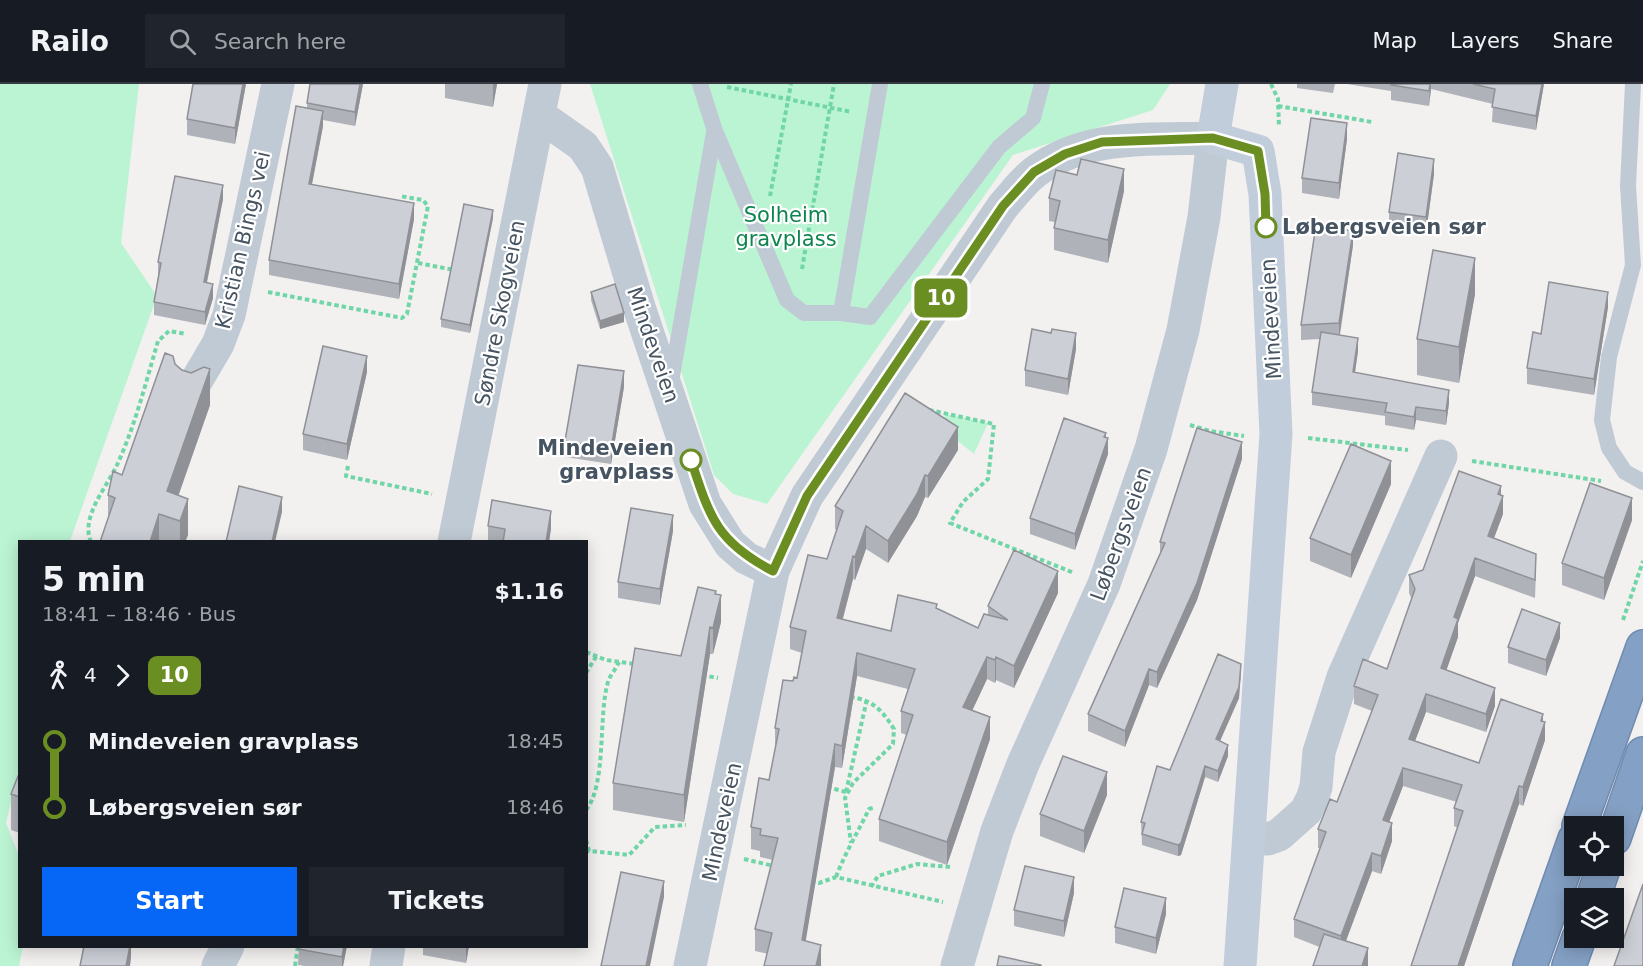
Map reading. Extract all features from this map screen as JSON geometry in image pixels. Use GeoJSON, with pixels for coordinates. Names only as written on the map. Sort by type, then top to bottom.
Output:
{"type":"FeatureCollection","features":[{"type":"Feature","properties":{"kind":"highway"},"geometry":{"type":"LineString","coordinates":[[1583,816],[1643,647]]}},
{"type":"Feature","properties":{"kind":"highway"},"geometry":{"type":"LineString","coordinates":[[1622,816],[1643,754]]}},
{"type":"Feature","properties":{"kind":"highway"},"geometry":{"type":"LineString","coordinates":[[1530,966],[1564,870]]}},
{"type":"Feature","properties":{"kind":"highway"},"geometry":{"type":"LineString","coordinates":[[1569,966],[1575,948]]}},
{"type":"Feature","properties":{"kind":"street","name":"Kristian Bings vei"},"geometry":{"type":"LineString","coordinates":[[191,390],[218,344],[236,289],[278,84]]}},
{"type":"Feature","properties":{"kind":"street","name":"Løbergsveien"},"geometry":{"type":"LineString","coordinates":[[957,966],[997,831],[1023,764],[1104,584],[1151,449],[1183,330],[1204,217],[1222,84]]}},
{"type":"Feature","properties":{"kind":"street","name":"Mindeveien"},"geometry":{"type":"LineString","coordinates":[[542,99],[583,146],[597,167],[639,307],[705,504],[730,544],[746,558],[773,571]]}},
{"type":"Feature","properties":{"kind":"street","name":"Søndre Skogveien"},"geometry":{"type":"LineString","coordinates":[[454,540],[542,99]]}},
{"type":"Feature","properties":{"kind":"street","name":"Mindeveien"},"geometry":{"type":"LineString","coordinates":[[690,966],[773,571],[807,496],[1003,206],[1034,172],[1065,154],[1102,142],[1213,138],[1258,151],[1265,194],[1274,349],[1276,434],[1240,966]]}},
{"type":"Feature","properties":{"kind":"street"},"geometry":{"type":"LineString","coordinates":[[1250,839],[1268,839],[1279,835],[1306,811],[1312,799],[1319,752],[1343,677],[1441,456]]}},
{"type":"Feature","properties":{"kind":"street"},"geometry":{"type":"LineString","coordinates":[[219,966],[227,948]]}},
{"type":"Feature","properties":{"kind":"street"},"geometry":{"type":"LineString","coordinates":[[386,966],[389,948]]}},
{"type":"Feature","properties":{"kind":"lane"},"geometry":{"type":"LineString","coordinates":[[700,84],[715,131],[761,244],[787,300],[804,313],[841,313],[870,317],[999,147],[1033,118],[1042,84]]}},
{"type":"Feature","properties":{"kind":"lane"},"geometry":{"type":"LineString","coordinates":[[841,313],[880,84]]}},
{"type":"Feature","properties":{"kind":"lane"},"geometry":{"type":"LineString","coordinates":[[1633,84],[1628,186],[1633,265],[1610,357],[1602,420],[1609,448],[1625,472],[1643,482]]}},
{"type":"Feature","properties":{"kind":"lane"},"geometry":{"type":"LineString","coordinates":[[669,394],[715,131]]}},
{"type":"Feature","properties":{"kind":"path"},"geometry":{"type":"LineString","coordinates":[[761,244],[790,84]]}},
{"type":"Feature","properties":{"kind":"path"},"geometry":{"type":"LineString","coordinates":[[795,307],[834,84]]}},
{"type":"Feature","properties":{"kind":"path"},"geometry":{"type":"LineString","coordinates":[[725,86],[874,117]]}},
{"type":"Feature","properties":{"kind":"path"},"geometry":{"type":"LineString","coordinates":[[1278,106],[1372,122]]}},
{"type":"Feature","properties":{"kind":"path"},"geometry":{"type":"LineString","coordinates":[[279,296],[402,318],[406,314],[418,263],[428,206],[423,200],[400,196]]}},
{"type":"Feature","properties":{"kind":"path"},"geometry":{"type":"LineString","coordinates":[[418,263],[464,272]]}},
{"type":"Feature","properties":{"kind":"path"},"geometry":{"type":"LineString","coordinates":[[90,540],[87,534],[94,507],[117,464],[160,336],[169,331],[218,344]]}},
{"type":"Feature","properties":{"kind":"path"},"geometry":{"type":"LineString","coordinates":[[922,409],[994,424],[988,479],[963,502],[950,523],[1085,577]]}},
{"type":"Feature","properties":{"kind":"path"},"geometry":{"type":"LineString","coordinates":[[1184,423],[1210,431],[1249,436]]}},
{"type":"Feature","properties":{"kind":"path"},"geometry":{"type":"LineString","coordinates":[[1303,437],[1609,482]]}},
{"type":"Feature","properties":{"kind":"path"},"geometry":{"type":"LineString","coordinates":[[348,466],[346,476],[462,501]]}},
{"type":"Feature","properties":{"kind":"path"},"geometry":{"type":"LineString","coordinates":[[588,653],[619,662],[640,665]]}},
{"type":"Feature","properties":{"kind":"path"},"geometry":{"type":"LineString","coordinates":[[588,670],[597,656]]}},
{"type":"Feature","properties":{"kind":"path"},"geometry":{"type":"LineString","coordinates":[[588,808],[592,803],[598,767],[608,680],[619,662]]}},
{"type":"Feature","properties":{"kind":"path"},"geometry":{"type":"LineString","coordinates":[[694,674],[711,677]]}},
{"type":"Feature","properties":{"kind":"path"},"geometry":{"type":"LineString","coordinates":[[845,798],[853,783],[893,744],[894,729],[882,711],[867,699],[847,696]]}},
{"type":"Feature","properties":{"kind":"path"},"geometry":{"type":"LineString","coordinates":[[851,843],[845,798],[867,699]]}},
{"type":"Feature","properties":{"kind":"path"},"geometry":{"type":"LineString","coordinates":[[817,785],[846,792]]}},
{"type":"Feature","properties":{"kind":"path"},"geometry":{"type":"LineString","coordinates":[[836,877],[869,809],[875,807]]}},
{"type":"Feature","properties":{"kind":"path"},"geometry":{"type":"LineString","coordinates":[[588,850],[629,855],[655,827],[690,825]]}},
{"type":"Feature","properties":{"kind":"path"},"geometry":{"type":"LineString","coordinates":[[735,858],[773,864],[776,873]]}},
{"type":"Feature","properties":{"kind":"path"},"geometry":{"type":"LineString","coordinates":[[871,887],[878,876],[917,864],[950,869],[954,858]]}},
{"type":"Feature","properties":{"kind":"path"},"geometry":{"type":"LineString","coordinates":[[808,881],[819,883],[836,877],[931,900]]}},
{"type":"Feature","properties":{"kind":"path"},"geometry":{"type":"LineString","coordinates":[[295,966],[298,948]]}},
{"type":"Feature","properties":{"kind":"green space"},"geometry":{"type":"Polygon","coordinates":[[[0,84],[139,84],[121,243],[157,296],[70,540],[18,540],[18,772],[6,823],[18,853],[18,948],[23,948],[19,966],[0,966],[0,84]]]}},
{"type":"Feature","properties":{"kind":"green space","name":"Solheim gravplass"},"geometry":{"type":"Polygon","coordinates":[[[590,84],[1170,84],[1153,110],[1013,155],[767,504],[733,494],[714,475],[590,84]]]}},
{"type":"Feature","properties":{"kind":"green space"},"geometry":{"type":"Polygon","coordinates":[[[946,414],[988,423],[974,454],[939,426],[946,414]]]}},
{"type":"Feature","properties":{"kind":"building"},"geometry":{"type":"Polygon","coordinates":[[[193,84],[243,84],[235,128],[187,119],[193,84]]]}},
{"type":"Feature","properties":{"kind":"building"},"geometry":{"type":"Polygon","coordinates":[[[310,84],[360,84],[355,112],[307,103],[310,84]]]}},
{"type":"Feature","properties":{"kind":"building"},"geometry":{"type":"Polygon","coordinates":[[[1392,84],[1430,84],[1429,91],[1392,84]]]}},
{"type":"Feature","properties":{"kind":"building"},"geometry":{"type":"Polygon","coordinates":[[[1473,84],[1542,84],[1536,116],[1492,107],[1495,89],[1473,84]]]}},
{"type":"Feature","properties":{"kind":"building"},"geometry":{"type":"Polygon","coordinates":[[[296,106],[323,111],[309,184],[414,203],[399,284],[269,260],[296,106]]]}},
{"type":"Feature","properties":{"kind":"building"},"geometry":{"type":"Polygon","coordinates":[[[1311,118],[1347,123],[1339,183],[1302,178],[1311,118]]]}},
{"type":"Feature","properties":{"kind":"building"},"geometry":{"type":"Polygon","coordinates":[[[1398,153],[1434,159],[1426,217],[1389,212],[1398,153]]]}},
{"type":"Feature","properties":{"kind":"building"},"geometry":{"type":"Polygon","coordinates":[[[1081,159],[1124,169],[1108,240],[1054,228],[1060,201],[1049,198],[1056,170],[1077,175],[1081,159]]]}},
{"type":"Feature","properties":{"kind":"building"},"geometry":{"type":"Polygon","coordinates":[[[175,176],[223,185],[204,282],[213,284],[205,312],[154,302],[161,263],[158,262],[175,176]]]}},
{"type":"Feature","properties":{"kind":"building"},"geometry":{"type":"Polygon","coordinates":[[[464,204],[493,210],[470,325],[441,319],[464,204]]]}},
{"type":"Feature","properties":{"kind":"building"},"geometry":{"type":"Polygon","coordinates":[[[1316,225],[1353,231],[1339,323],[1301,325],[1316,225]]]}},
{"type":"Feature","properties":{"kind":"building"},"geometry":{"type":"Polygon","coordinates":[[[1433,250],[1475,258],[1459,347],[1417,339],[1433,250]]]}},
{"type":"Feature","properties":{"kind":"building"},"geometry":{"type":"Polygon","coordinates":[[[1549,282],[1608,292],[1594,379],[1527,368],[1533,332],[1541,334],[1549,282]]]}},
{"type":"Feature","properties":{"kind":"building"},"geometry":{"type":"Polygon","coordinates":[[[615,284],[624,313],[600,321],[591,292],[615,284]]]}},
{"type":"Feature","properties":{"kind":"building"},"geometry":{"type":"Polygon","coordinates":[[[1032,329],[1051,333],[1052,329],[1076,333],[1068,379],[1025,370],[1032,329]]]}},
{"type":"Feature","properties":{"kind":"building"},"geometry":{"type":"Polygon","coordinates":[[[1321,332],[1358,338],[1353,372],[1449,390],[1446,411],[1416,407],[1414,417],[1385,412],[1387,403],[1312,392],[1321,332]]]}},
{"type":"Feature","properties":{"kind":"building"},"geometry":{"type":"Polygon","coordinates":[[[323,346],[367,356],[347,444],[303,434],[323,346]]]}},
{"type":"Feature","properties":{"kind":"building"},"geometry":{"type":"Polygon","coordinates":[[[165,353],[173,356],[175,364],[182,370],[191,373],[204,367],[210,369],[167,491],[188,499],[180,521],[159,514],[151,540],[101,540],[115,498],[108,495],[113,471],[122,475],[165,353]]]}},
{"type":"Feature","properties":{"kind":"building"},"geometry":{"type":"Polygon","coordinates":[[[578,365],[624,371],[611,449],[565,441],[578,365]]]}},
{"type":"Feature","properties":{"kind":"building"},"geometry":{"type":"Polygon","coordinates":[[[905,393],[958,427],[928,476],[925,475],[917,494],[888,541],[866,526],[855,557],[853,556],[837,618],[891,631],[898,595],[937,604],[936,608],[978,628],[984,614],[1008,620],[988,606],[1014,550],[1058,571],[1014,666],[996,657],[995,660],[987,657],[963,707],[990,717],[947,842],[879,819],[913,715],[901,711],[915,669],[857,653],[842,746],[835,744],[802,940],[821,945],[816,966],[764,966],[772,933],[755,929],[778,838],[760,835],[761,829],[751,827],[759,778],[769,780],[779,729],[775,728],[783,680],[793,681],[794,677],[797,678],[806,631],[790,627],[808,555],[827,559],[843,511],[835,506],[905,393]]]}},
{"type":"Feature","properties":{"kind":"building"},"geometry":{"type":"Polygon","coordinates":[[[1064,418],[1106,433],[1104,437],[1108,438],[1075,534],[1030,518],[1064,418]]]}},
{"type":"Feature","properties":{"kind":"building"},"geometry":{"type":"Polygon","coordinates":[[[1197,428],[1242,442],[1197,583],[1157,672],[1149,669],[1125,731],[1088,714],[1165,543],[1160,542],[1197,428]]]}},
{"type":"Feature","properties":{"kind":"building"},"geometry":{"type":"Polygon","coordinates":[[[1351,444],[1391,461],[1351,555],[1310,538],[1351,444]]]}},
{"type":"Feature","properties":{"kind":"building"},"geometry":{"type":"Polygon","coordinates":[[[1459,471],[1501,486],[1498,494],[1503,496],[1488,536],[1536,554],[1535,580],[1475,558],[1454,617],[1458,619],[1441,668],[1495,688],[1486,714],[1426,694],[1409,739],[1479,763],[1501,699],[1543,714],[1541,721],[1545,722],[1523,787],[1519,786],[1458,966],[1411,966],[1463,811],[1454,808],[1462,785],[1403,768],[1383,820],[1392,823],[1381,856],[1372,853],[1341,936],[1294,919],[1326,832],[1318,829],[1330,799],[1337,802],[1378,695],[1354,686],[1363,659],[1387,669],[1415,589],[1409,575],[1423,570],[1459,471]]]}},
{"type":"Feature","properties":{"kind":"building"},"geometry":{"type":"Polygon","coordinates":[[[1590,483],[1632,498],[1604,578],[1562,563],[1590,483]]]}},
{"type":"Feature","properties":{"kind":"building"},"geometry":{"type":"Polygon","coordinates":[[[239,486],[282,497],[272,540],[226,540],[239,486]]]}},
{"type":"Feature","properties":{"kind":"building"},"geometry":{"type":"Polygon","coordinates":[[[492,500],[551,511],[546,540],[503,540],[505,529],[488,526],[492,500]]]}},
{"type":"Feature","properties":{"kind":"building"},"geometry":{"type":"Polygon","coordinates":[[[631,508],[673,515],[660,589],[618,582],[631,508]]]}},
{"type":"Feature","properties":{"kind":"building"},"geometry":{"type":"Polygon","coordinates":[[[698,587],[716,591],[715,594],[721,595],[713,628],[710,627],[684,795],[613,783],[635,648],[681,656],[698,587]]]}},
{"type":"Feature","properties":{"kind":"building"},"geometry":{"type":"Polygon","coordinates":[[[1522,609],[1560,623],[1546,660],[1508,647],[1522,609]]]}},
{"type":"Feature","properties":{"kind":"building"},"geometry":{"type":"Polygon","coordinates":[[[1218,654],[1241,664],[1239,687],[1216,739],[1228,745],[1218,771],[1205,766],[1181,843],[1178,845],[1142,834],[1145,823],[1141,822],[1157,766],[1170,770],[1218,654]]]}},
{"type":"Feature","properties":{"kind":"building"},"geometry":{"type":"Polygon","coordinates":[[[1063,756],[1107,772],[1084,831],[1040,814],[1063,756]]]}},
{"type":"Feature","properties":{"kind":"building"},"geometry":{"type":"Polygon","coordinates":[[[18,776],[18,796],[11,794],[18,776]]]}},
{"type":"Feature","properties":{"kind":"building"},"geometry":{"type":"Polygon","coordinates":[[[1025,866],[1074,877],[1064,921],[1014,910],[1025,866]]]}},
{"type":"Feature","properties":{"kind":"building"},"geometry":{"type":"Polygon","coordinates":[[[621,872],[664,881],[646,966],[601,966],[621,872]]]}},
{"type":"Feature","properties":{"kind":"building"},"geometry":{"type":"Polygon","coordinates":[[[1643,884],[1643,966],[1614,966],[1620,948],[1624,948],[1624,938],[1643,884]]]}},
{"type":"Feature","properties":{"kind":"building"},"geometry":{"type":"Polygon","coordinates":[[[1124,888],[1166,898],[1156,938],[1115,927],[1124,888]]]}},
{"type":"Feature","properties":{"kind":"building"},"geometry":{"type":"Polygon","coordinates":[[[1324,934],[1368,948],[1362,966],[1313,966],[1324,934]]]}},
{"type":"Feature","properties":{"kind":"building"},"geometry":{"type":"Polygon","coordinates":[[[84,948],[130,948],[126,966],[80,966],[84,948]]]}},
{"type":"Feature","properties":{"kind":"building"},"geometry":{"type":"Polygon","coordinates":[[[298,948],[344,948],[342,957],[298,948]]]}},
{"type":"Feature","properties":{"kind":"building"},"geometry":{"type":"Polygon","coordinates":[[[999,956],[1041,965],[1041,966],[997,966],[999,956]]]}},
{"type":"Feature","properties":{"kind":"bus line","name":"10"},"geometry":{"type":"LineString","coordinates":[[691,460],[705,504],[730,544],[746,558],[773,571],[807,496],[1003,206],[1034,172],[1065,154],[1102,142],[1213,138],[1238,143],[1258,151],[1265,194],[1266,227]]}},
{"type":"Feature","properties":{"kind":"place","name":"Løbergsveien sør"},"geometry":{"type":"Point","coordinates":[1266,227]}},
{"type":"Feature","properties":{"kind":"place","name":"Mindeveien gravplass"},"geometry":{"type":"Point","coordinates":[691,460]}}]}
